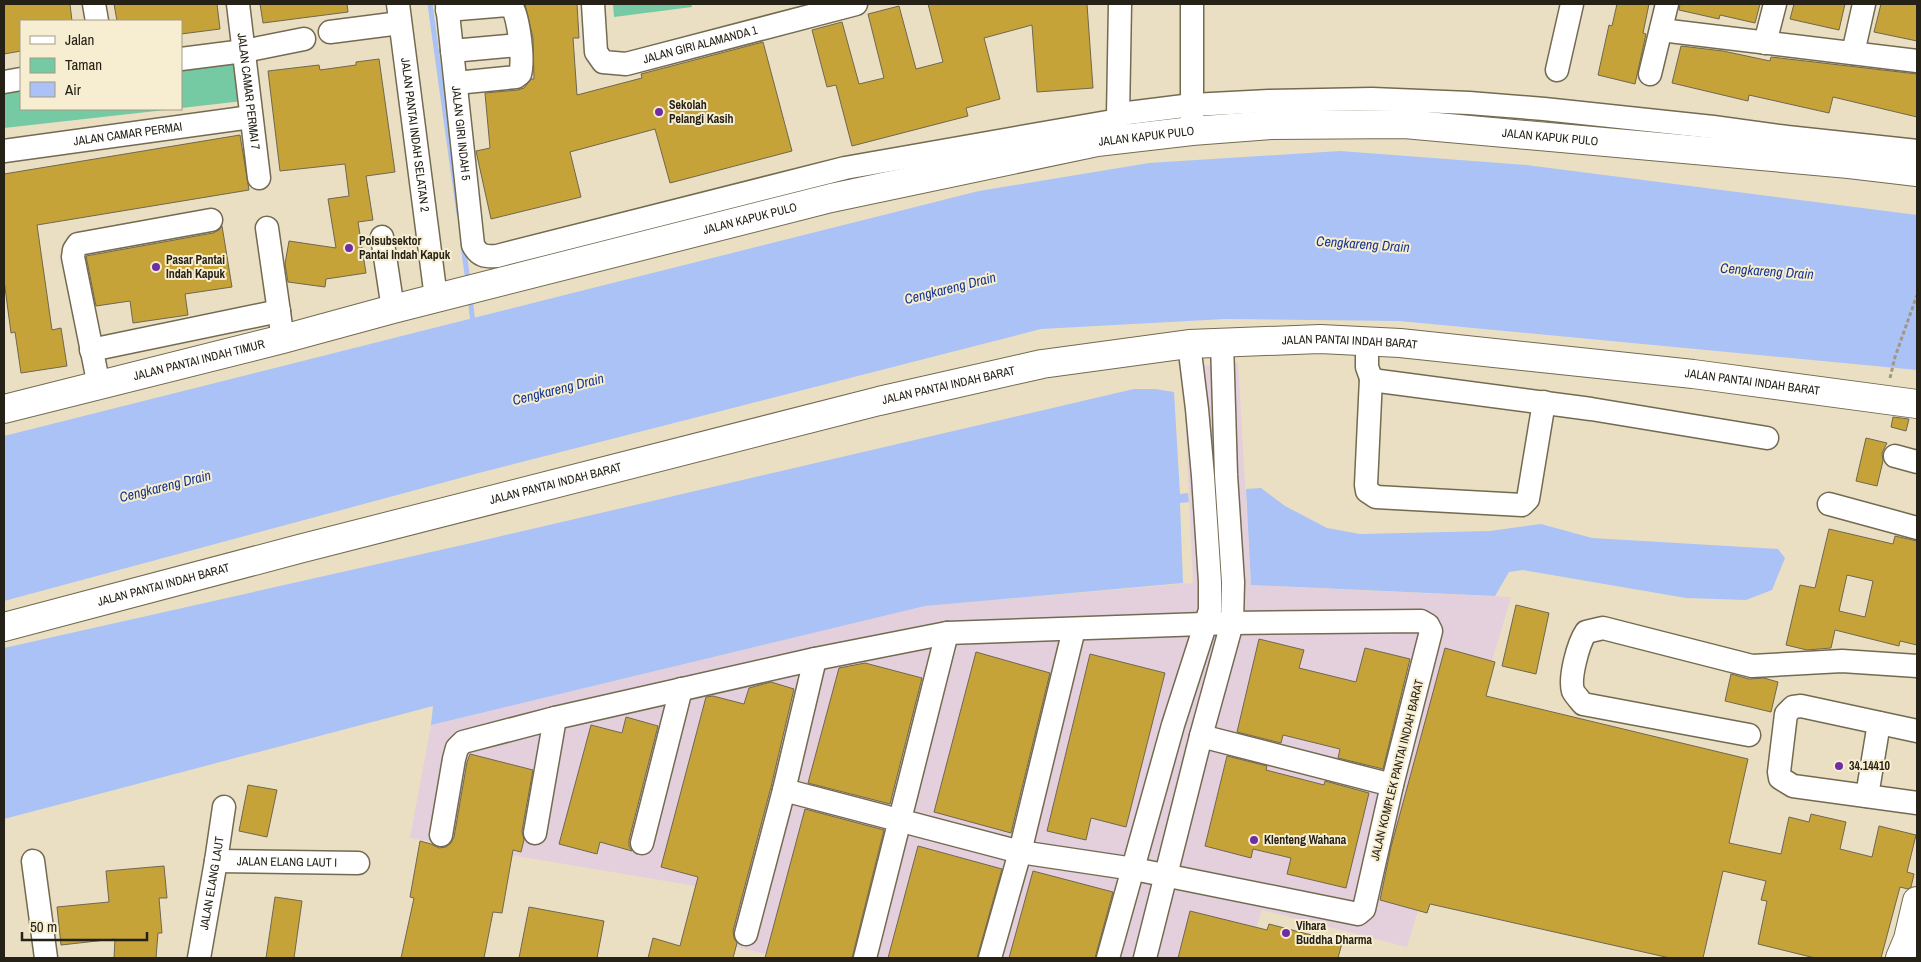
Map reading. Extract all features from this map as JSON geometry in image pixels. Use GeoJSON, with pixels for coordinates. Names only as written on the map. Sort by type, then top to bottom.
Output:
{"type":"FeatureCollection","features":[{"type":"Feature","properties":{"kind":"main road","name":"JALAN KAPUK PULO"},"geometry":{"type":"LineString","coordinates":[[393,308],[1109,126],[1192,118],[1271,126],[1404,124],[1849,164],[1917,172]]}},
{"type":"Feature","properties":{"kind":"main road","name":"JALAN PANTAI INDAH TIMUR"},"geometry":{"type":"LineString","coordinates":[[4,409],[283,340],[393,308]]}},
{"type":"Feature","properties":{"kind":"main road","name":"JALAN PANTAI INDAH BARAT"},"geometry":{"type":"LineString","coordinates":[[4,627],[299,549],[888,399],[1042,364],[1189,344],[1320,339],[1367,341],[1664,371],[1917,404]]}},
{"type":"Feature","properties":{"kind":"main road"},"geometry":{"type":"LineString","coordinates":[[1900,958],[1908,939],[1917,901]]}},
{"type":"Feature","properties":{"kind":"street"},"geometry":{"type":"LineString","coordinates":[[94,4],[97,20]]}},
{"type":"Feature","properties":{"kind":"street","name":"JALAN CAMAR PERMAI 7"},"geometry":{"type":"LineString","coordinates":[[238,4],[259,178]]}},
{"type":"Feature","properties":{"kind":"street","name":"JALAN GIRI ALAMANDA 1"},"geometry":{"type":"LineString","coordinates":[[593,4],[596,52],[603,62],[626,64],[856,4]]}},
{"type":"Feature","properties":{"kind":"street"},"geometry":{"type":"LineString","coordinates":[[1109,126],[1120,4]]}},
{"type":"Feature","properties":{"kind":"street"},"geometry":{"type":"LineString","coordinates":[[1192,4],[1192,118]]}},
{"type":"Feature","properties":{"kind":"street"},"geometry":{"type":"LineString","coordinates":[[1557,70],[1572,4]]}},
{"type":"Feature","properties":{"kind":"street"},"geometry":{"type":"LineString","coordinates":[[1650,74],[1667,4]]}},
{"type":"Feature","properties":{"kind":"street"},"geometry":{"type":"LineString","coordinates":[[1765,43],[1775,4]]}},
{"type":"Feature","properties":{"kind":"street"},"geometry":{"type":"LineString","coordinates":[[1853,53],[1864,4]]}},
{"type":"Feature","properties":{"kind":"street"},"geometry":{"type":"LineString","coordinates":[[447,7],[507,5],[512,7],[515,12],[522,69],[516,77],[456,83]]}},
{"type":"Feature","properties":{"kind":"street","name":"JALAN GIRI INDAH 5"},"geometry":{"type":"LineString","coordinates":[[447,7],[473,245],[477,252],[485,257],[507,254],[845,168],[1109,126]]}},
{"type":"Feature","properties":{"kind":"street"},"geometry":{"type":"LineString","coordinates":[[330,32],[399,13]]}},
{"type":"Feature","properties":{"kind":"street","name":"JALAN PANTAI INDAH SELATAN 2"},"geometry":{"type":"LineString","coordinates":[[399,13],[457,293]]}},
{"type":"Feature","properties":{"kind":"street"},"geometry":{"type":"LineString","coordinates":[[1661,30],[1917,60]]}},
{"type":"Feature","properties":{"kind":"street"},"geometry":{"type":"LineString","coordinates":[[182,59],[244,51],[304,39]]}},
{"type":"Feature","properties":{"kind":"street"},"geometry":{"type":"LineString","coordinates":[[452,51],[519,45]]}},
{"type":"Feature","properties":{"kind":"street"},"geometry":{"type":"LineString","coordinates":[[4,82],[20,80]]}},
{"type":"Feature","properties":{"kind":"street","name":"JALAN KAPUK PULO"},"geometry":{"type":"LineString","coordinates":[[1192,118],[1269,101],[1372,99],[1469,103],[1703,126],[1917,151]]}},
{"type":"Feature","properties":{"kind":"street","name":"JALAN CAMAR PERMAI"},"geometry":{"type":"LineString","coordinates":[[4,151],[251,117]]}},
{"type":"Feature","properties":{"kind":"street"},"geometry":{"type":"LineString","coordinates":[[98,386],[72,257],[78,244],[211,220]]}},
{"type":"Feature","properties":{"kind":"street"},"geometry":{"type":"LineString","coordinates":[[267,228],[283,340]]}},
{"type":"Feature","properties":{"kind":"street"},"geometry":{"type":"LineString","coordinates":[[382,237],[393,308]]}},
{"type":"Feature","properties":{"kind":"street"},"geometry":{"type":"LineString","coordinates":[[91,350],[278,311]]}},
{"type":"Feature","properties":{"kind":"street"},"geometry":{"type":"LineString","coordinates":[[1367,341],[1367,367],[1371,378],[1366,485],[1367,491],[1376,497],[1522,505],[1528,499],[1544,402]]}},
{"type":"Feature","properties":{"kind":"street"},"geometry":{"type":"LineString","coordinates":[[1144,958],[1232,624],[1222,342]]}},
{"type":"Feature","properties":{"kind":"street"},"geometry":{"type":"LineString","coordinates":[[1108,958],[1173,725],[1210,610],[1210,582],[1197,409],[1189,344]]}},
{"type":"Feature","properties":{"kind":"street"},"geometry":{"type":"LineString","coordinates":[[1371,378],[1379,381],[1544,402],[1767,438]]}},
{"type":"Feature","properties":{"kind":"street"},"geometry":{"type":"LineString","coordinates":[[1895,456],[1917,462]]}},
{"type":"Feature","properties":{"kind":"street"},"geometry":{"type":"LineString","coordinates":[[1829,504],[1917,528]]}},
{"type":"Feature","properties":{"kind":"street","name":"JALAN KOMPLEK PANTAI INDAH BARAT"},"geometry":{"type":"LineString","coordinates":[[441,835],[454,759],[457,748],[462,742],[555,718],[815,659],[947,633],[1205,624],[1421,621],[1428,625],[1431,631],[1392,785],[1364,909],[1358,914],[1166,877],[1134,869],[1020,852],[784,790]]}},
{"type":"Feature","properties":{"kind":"street"},"geometry":{"type":"LineString","coordinates":[[990,958],[1020,852],[1074,628]]}},
{"type":"Feature","properties":{"kind":"street"},"geometry":{"type":"LineString","coordinates":[[1749,735],[1583,704],[1573,692],[1572,679],[1580,641],[1586,632],[1603,628],[1752,666],[1842,661],[1917,666]]}},
{"type":"Feature","properties":{"kind":"street"},"geometry":{"type":"LineString","coordinates":[[866,958],[947,633]]}},
{"type":"Feature","properties":{"kind":"street"},"geometry":{"type":"LineString","coordinates":[[746,934],[784,790],[815,659]]}},
{"type":"Feature","properties":{"kind":"street"},"geometry":{"type":"LineString","coordinates":[[642,843],[681,690]]}},
{"type":"Feature","properties":{"kind":"street"},"geometry":{"type":"LineString","coordinates":[[1917,731],[1801,706],[1793,707],[1786,714],[1779,772],[1780,778],[1793,786],[1917,803]]}},
{"type":"Feature","properties":{"kind":"street"},"geometry":{"type":"LineString","coordinates":[[535,833],[555,718]]}},
{"type":"Feature","properties":{"kind":"street"},"geometry":{"type":"LineString","coordinates":[[1867,796],[1879,723]]}},
{"type":"Feature","properties":{"kind":"street"},"geometry":{"type":"LineString","coordinates":[[1201,736],[1392,785]]}},
{"type":"Feature","properties":{"kind":"street","name":"JALAN ELANG LAUT"},"geometry":{"type":"LineString","coordinates":[[199,958],[224,807]]}},
{"type":"Feature","properties":{"kind":"street"},"geometry":{"type":"LineString","coordinates":[[33,861],[46,958]]}},
{"type":"Feature","properties":{"kind":"street","name":"JALAN ELANG LAUT I"},"geometry":{"type":"LineString","coordinates":[[216,861],[358,863]]}},
{"type":"Feature","properties":{"kind":"path"},"geometry":{"type":"LineString","coordinates":[[1895,358],[1917,295]]}},
{"type":"Feature","properties":{"kind":"shaded area"},"geometry":{"type":"Polygon","coordinates":[[[1238,363],[1251,585],[1511,597],[1407,947],[1262,910],[1246,958],[781,958],[690,935],[707,888],[410,838],[431,725],[925,606],[1193,583],[1183,367],[1238,363]]]}},
{"type":"Feature","properties":{"kind":"green space"},"geometry":{"type":"Polygon","coordinates":[[[613,4],[691,4],[692,7],[614,17],[613,4]]]}},
{"type":"Feature","properties":{"kind":"green space"},"geometry":{"type":"Polygon","coordinates":[[[237,47],[243,101],[182,108],[182,54],[237,47]]]}},
{"type":"Feature","properties":{"kind":"green space"},"geometry":{"type":"Polygon","coordinates":[[[20,72],[20,110],[165,110],[4,128],[4,74],[20,72]]]}},
{"type":"Feature","properties":{"kind":"water","name":"Cengkareng Drain"},"geometry":{"type":"Polygon","coordinates":[[[1340,151],[1526,165],[1917,215],[1917,370],[1399,321],[1225,319],[1041,329],[475,474],[4,601],[4,436],[979,191],[1149,163],[1340,151]]]}},
{"type":"Feature","properties":{"kind":"water"},"geometry":{"type":"Polygon","coordinates":[[[1134,389],[1155,389],[1174,392],[1180,494],[1188,493],[1189,502],[1180,503],[1183,583],[925,606],[431,725],[433,706],[4,819],[4,648],[476,542],[1134,389]]]}},
{"type":"Feature","properties":{"kind":"water"},"geometry":{"type":"Polygon","coordinates":[[[1261,488],[1285,506],[1327,528],[1360,534],[1490,531],[1541,524],[1592,538],[1778,549],[1785,558],[1772,590],[1746,600],[1686,598],[1523,570],[1509,572],[1495,596],[1251,585],[1246,489],[1261,488]]]}},
{"type":"Feature","properties":{"kind":"building"},"geometry":{"type":"Polygon","coordinates":[[[4,4],[70,4],[72,20],[20,20],[20,51],[4,54],[4,4]]]}},
{"type":"Feature","properties":{"kind":"building"},"geometry":{"type":"Polygon","coordinates":[[[114,4],[217,4],[220,29],[182,34],[182,20],[117,20],[114,4]]]}},
{"type":"Feature","properties":{"kind":"building"},"geometry":{"type":"Polygon","coordinates":[[[260,4],[347,4],[348,12],[263,23],[260,4]]]}},
{"type":"Feature","properties":{"kind":"building","name":"Sekolah Pelangi Kasih"},"geometry":{"type":"Polygon","coordinates":[[[525,4],[577,4],[579,38],[573,38],[577,95],[642,78],[641,74],[763,42],[792,151],[670,183],[655,129],[570,152],[581,197],[491,219],[476,151],[490,148],[485,93],[518,90],[524,88],[531,79],[534,79],[533,38],[525,4]]]}},
{"type":"Feature","properties":{"kind":"building"},"geometry":{"type":"Polygon","coordinates":[[[928,4],[1087,4],[1093,88],[1037,92],[1032,25],[984,38],[1000,99],[966,108],[968,116],[852,146],[836,85],[827,87],[812,30],[842,22],[859,84],[884,78],[868,14],[899,6],[916,69],[943,62],[928,4]]]}},
{"type":"Feature","properties":{"kind":"building"},"geometry":{"type":"Polygon","coordinates":[[[1617,4],[1649,4],[1643,33],[1646,34],[1635,84],[1598,75],[1609,25],[1612,26],[1617,4]]]}},
{"type":"Feature","properties":{"kind":"building"},"geometry":{"type":"Polygon","coordinates":[[[1680,4],[1760,4],[1755,23],[1720,15],[1719,19],[1679,10],[1680,4]]]}},
{"type":"Feature","properties":{"kind":"building"},"geometry":{"type":"Polygon","coordinates":[[[1794,4],[1845,4],[1839,30],[1790,19],[1794,4]]]}},
{"type":"Feature","properties":{"kind":"building"},"geometry":{"type":"Polygon","coordinates":[[[1881,4],[1917,4],[1917,41],[1874,32],[1881,4]]]}},
{"type":"Feature","properties":{"kind":"building"},"geometry":{"type":"Polygon","coordinates":[[[1681,46],[1723,51],[1770,61],[1771,57],[1917,74],[1917,117],[1833,97],[1829,113],[1749,95],[1748,101],[1672,83],[1681,46]]]}},
{"type":"Feature","properties":{"kind":"building"},"geometry":{"type":"Polygon","coordinates":[[[379,59],[395,172],[366,176],[373,220],[358,222],[366,273],[326,279],[325,287],[288,282],[285,264],[289,241],[336,248],[328,199],[349,196],[345,164],[280,171],[268,71],[319,65],[320,70],[356,65],[356,62],[379,59]]]}},
{"type":"Feature","properties":{"kind":"building"},"geometry":{"type":"Polygon","coordinates":[[[240,135],[249,190],[37,225],[52,330],[61,328],[67,366],[21,373],[15,332],[11,333],[4,280],[4,174],[240,135]]]}},
{"type":"Feature","properties":{"kind":"building","name":"Pasar Pantai Indah Kapuk"},"geometry":{"type":"Polygon","coordinates":[[[222,226],[232,287],[185,294],[188,315],[133,323],[130,301],[96,306],[86,256],[213,233],[222,226]]]}},
{"type":"Feature","properties":{"kind":"building"},"geometry":{"type":"Polygon","coordinates":[[[1893,417],[1909,419],[1906,431],[1891,427],[1893,417]]]}},
{"type":"Feature","properties":{"kind":"building"},"geometry":{"type":"Polygon","coordinates":[[[1866,438],[1887,443],[1882,453],[1883,461],[1877,486],[1856,481],[1866,438]]]}},
{"type":"Feature","properties":{"kind":"building"},"geometry":{"type":"Polygon","coordinates":[[[1829,529],[1893,544],[1895,536],[1917,541],[1917,645],[1900,641],[1899,646],[1835,630],[1831,648],[1807,650],[1786,645],[1800,585],[1815,588],[1829,529]],[[1847,575],[1839,611],[1865,617],[1873,581],[1847,575]]]}},
{"type":"Feature","properties":{"kind":"building"},"geometry":{"type":"Polygon","coordinates":[[[1516,605],[1549,613],[1536,674],[1502,666],[1516,605]]]}},
{"type":"Feature","properties":{"kind":"building"},"geometry":{"type":"Polygon","coordinates":[[[1259,639],[1304,650],[1299,668],[1356,682],[1365,648],[1410,659],[1383,769],[1338,758],[1340,749],[1283,735],[1281,743],[1237,732],[1259,639]]]}},
{"type":"Feature","properties":{"kind":"building"},"geometry":{"type":"Polygon","coordinates":[[[1445,648],[1495,662],[1486,696],[1748,759],[1729,843],[1781,854],[1789,817],[1809,822],[1811,814],[1846,822],[1840,849],[1872,857],[1879,826],[1916,835],[1907,872],[1914,874],[1911,887],[1908,889],[1900,887],[1881,958],[1815,958],[1758,944],[1767,901],[1761,900],[1766,881],[1723,871],[1703,958],[1670,958],[1430,904],[1427,913],[1380,900],[1391,847],[1445,648]]]}},
{"type":"Feature","properties":{"kind":"building"},"geometry":{"type":"Polygon","coordinates":[[[976,652],[1050,673],[1011,833],[934,812],[976,652]]]}},
{"type":"Feature","properties":{"kind":"building"},"geometry":{"type":"Polygon","coordinates":[[[1090,654],[1165,673],[1126,827],[1091,818],[1086,840],[1047,831],[1090,654]]]}},
{"type":"Feature","properties":{"kind":"building"},"geometry":{"type":"Polygon","coordinates":[[[865,663],[922,678],[890,804],[808,783],[839,668],[865,663]]]}},
{"type":"Feature","properties":{"kind":"building"},"geometry":{"type":"Polygon","coordinates":[[[1731,674],[1749,679],[1764,678],[1778,682],[1771,712],[1725,701],[1731,674]]]}},
{"type":"Feature","properties":{"kind":"building"},"geometry":{"type":"Polygon","coordinates":[[[771,682],[794,689],[771,787],[733,931],[737,943],[733,958],[648,958],[653,938],[680,946],[698,877],[661,867],[706,697],[713,696],[744,704],[749,688],[771,682]]]}},
{"type":"Feature","properties":{"kind":"building"},"geometry":{"type":"Polygon","coordinates":[[[626,717],[658,726],[629,840],[629,846],[632,851],[600,842],[597,854],[559,844],[591,725],[622,733],[626,717]]]}},
{"type":"Feature","properties":{"kind":"building"},"geometry":{"type":"Polygon","coordinates":[[[470,754],[533,770],[522,831],[524,840],[521,852],[513,850],[502,913],[493,912],[484,958],[401,958],[414,898],[410,897],[420,841],[439,848],[446,847],[451,843],[454,837],[470,754]]]}},
{"type":"Feature","properties":{"kind":"building"},"geometry":{"type":"Polygon","coordinates":[[[1227,756],[1267,766],[1266,770],[1324,785],[1325,781],[1369,793],[1346,888],[1287,874],[1291,858],[1253,849],[1251,858],[1205,846],[1227,756]]]}},
{"type":"Feature","properties":{"kind":"building"},"geometry":{"type":"Polygon","coordinates":[[[248,785],[277,790],[267,837],[239,831],[248,785]]]}},
{"type":"Feature","properties":{"kind":"building"},"geometry":{"type":"Polygon","coordinates":[[[805,809],[884,830],[852,958],[765,958],[805,809]]]}},
{"type":"Feature","properties":{"kind":"building"},"geometry":{"type":"Polygon","coordinates":[[[918,846],[1002,869],[977,958],[888,958],[918,846]]]}},
{"type":"Feature","properties":{"kind":"building"},"geometry":{"type":"Polygon","coordinates":[[[164,866],[167,898],[159,898],[162,933],[158,933],[156,958],[114,958],[115,939],[61,945],[57,907],[109,902],[106,871],[164,866]]]}},
{"type":"Feature","properties":{"kind":"building"},"geometry":{"type":"Polygon","coordinates":[[[1033,871],[1113,892],[1095,958],[1009,958],[1033,871]]]}},
{"type":"Feature","properties":{"kind":"building"},"geometry":{"type":"Polygon","coordinates":[[[275,897],[302,901],[294,958],[266,958],[275,897]]]}},
{"type":"Feature","properties":{"kind":"building"},"geometry":{"type":"Polygon","coordinates":[[[529,907],[604,921],[597,958],[519,958],[529,907]]]}},
{"type":"Feature","properties":{"kind":"building"},"geometry":{"type":"Polygon","coordinates":[[[1190,911],[1267,930],[1269,924],[1342,943],[1338,958],[1178,958],[1190,911]]]}},
{"type":"Feature","properties":{"kind":"waterway"},"geometry":{"type":"LineString","coordinates":[[430,4],[459,214]]}},
{"type":"Feature","properties":{"kind":"waterway"},"geometry":{"type":"LineString","coordinates":[[463,245],[468,281]]}},
{"type":"Feature","properties":{"kind":"waterway"},"geometry":{"type":"LineString","coordinates":[[470,297],[473,323]]}},
{"type":"Feature","properties":{"kind":"place","name":"Sekolah Pelangi Kasih"},"geometry":{"type":"Point","coordinates":[659,112]}},
{"type":"Feature","properties":{"kind":"place","name":"Polsubsektor Pantai Indah Kapuk"},"geometry":{"type":"Point","coordinates":[349,248]}},
{"type":"Feature","properties":{"kind":"place","name":"Pasar Pantai Indah Kapuk"},"geometry":{"type":"Point","coordinates":[156,267]}},
{"type":"Feature","properties":{"kind":"place","name":"34.14410"},"geometry":{"type":"Point","coordinates":[1839,766]}},
{"type":"Feature","properties":{"kind":"place","name":"Klenteng Wahana"},"geometry":{"type":"Point","coordinates":[1254,840]}},
{"type":"Feature","properties":{"kind":"place","name":"Vihara Buddha Dharma"},"geometry":{"type":"Point","coordinates":[1286,933]}}]}
